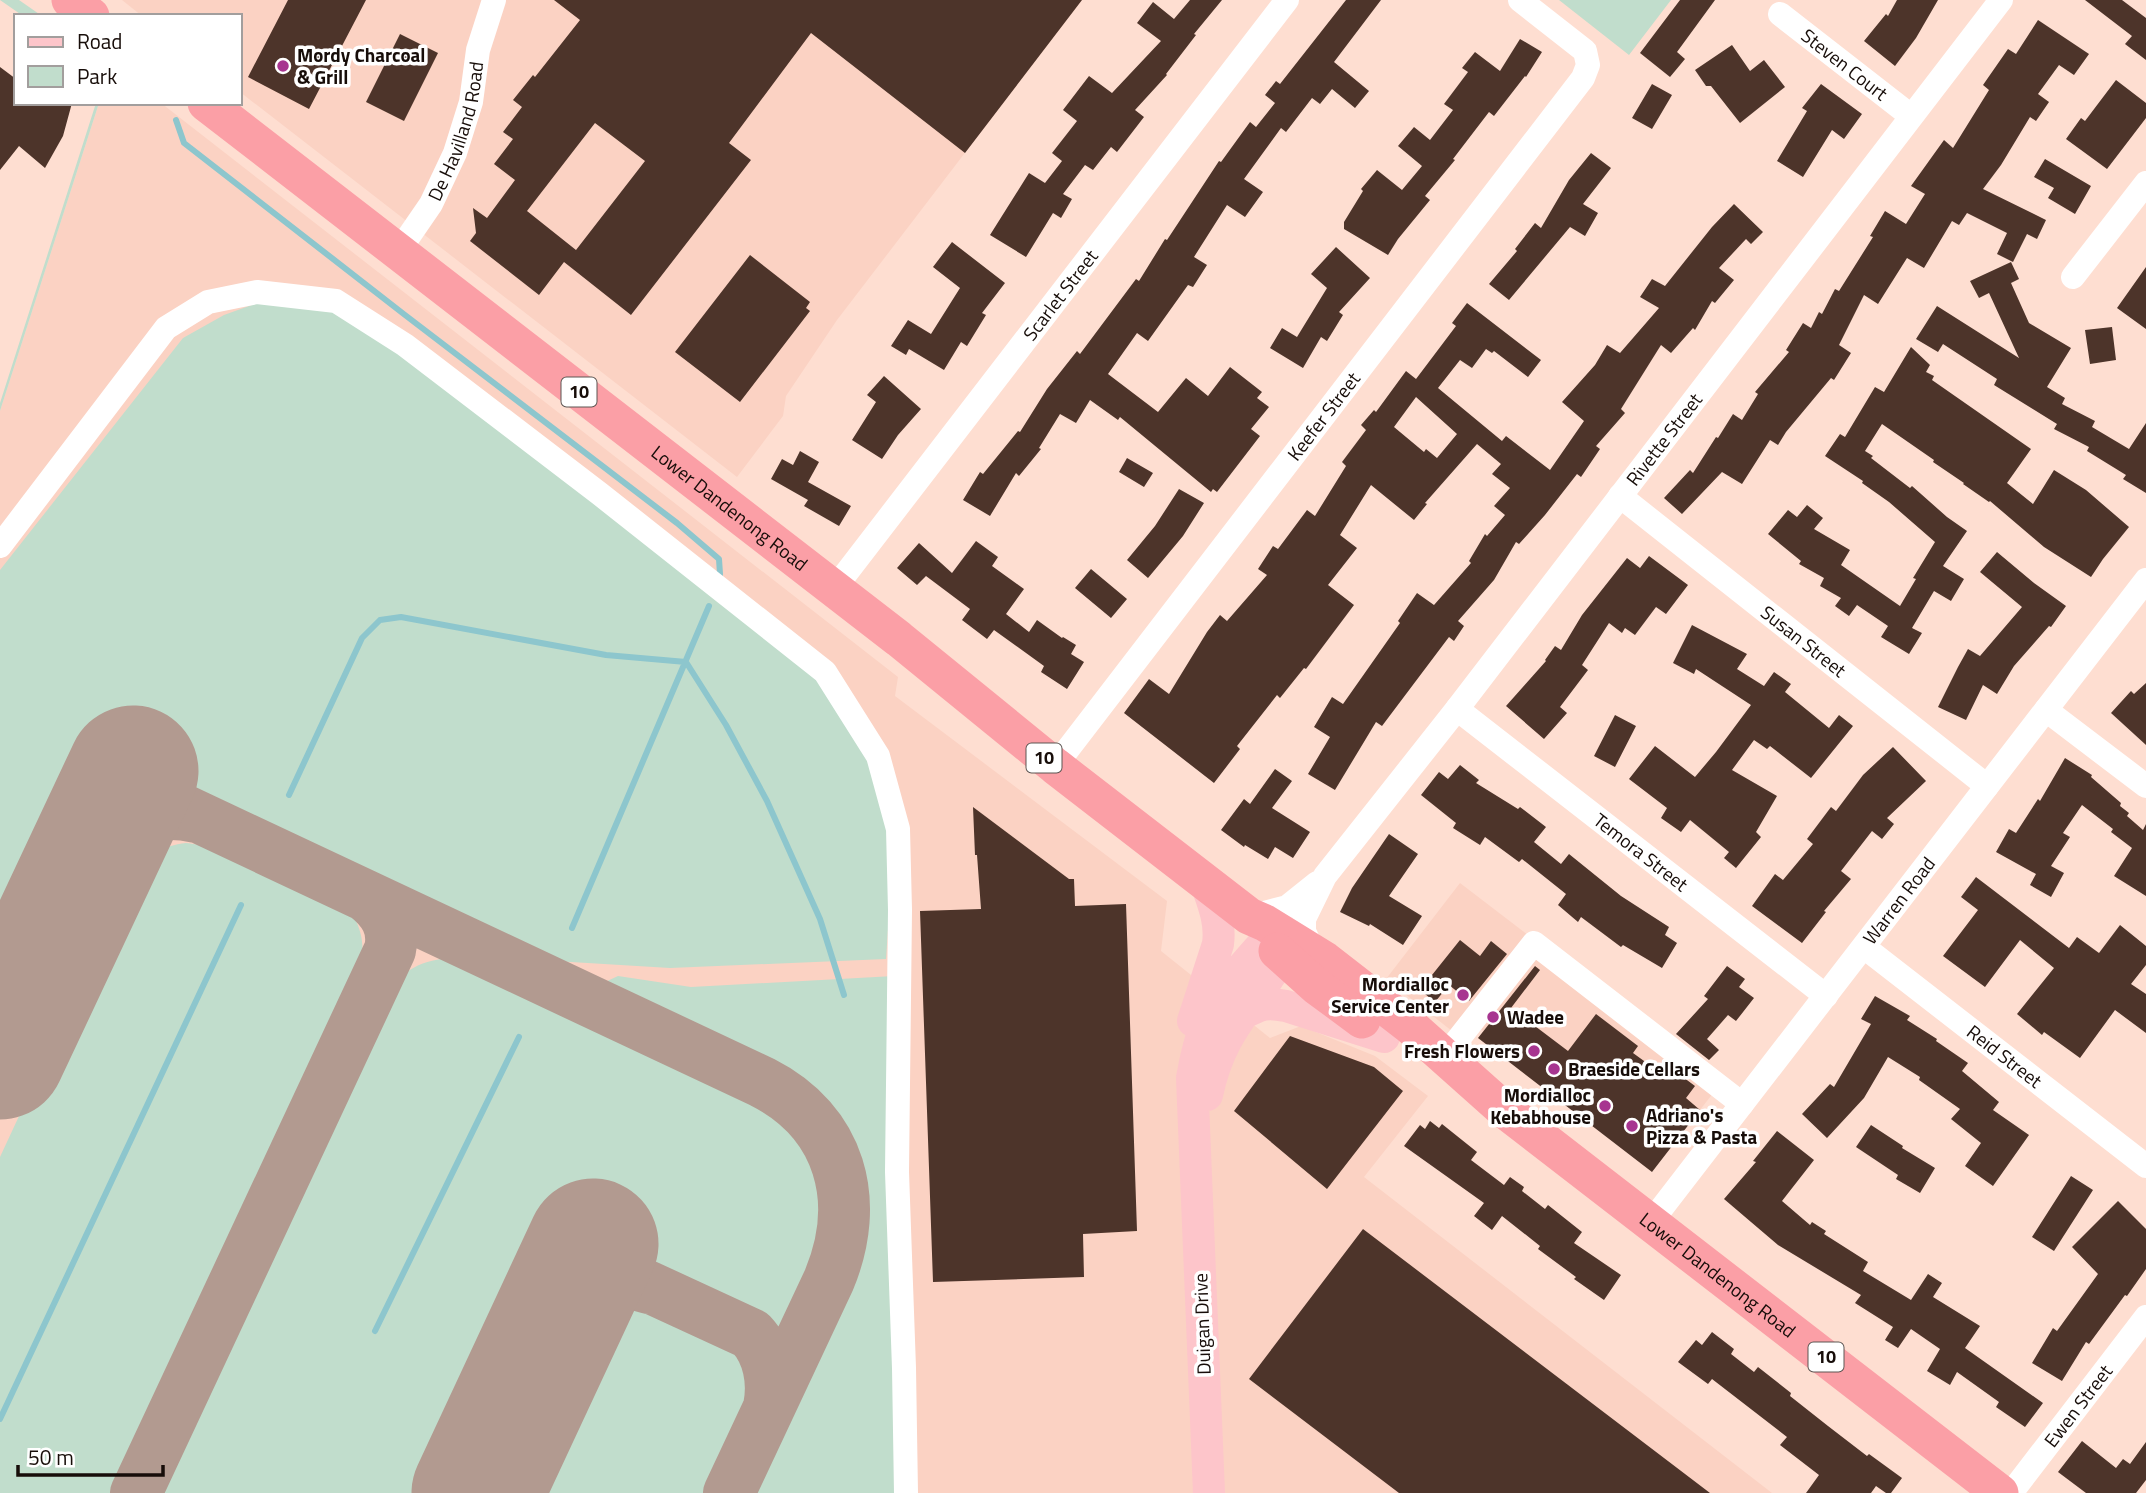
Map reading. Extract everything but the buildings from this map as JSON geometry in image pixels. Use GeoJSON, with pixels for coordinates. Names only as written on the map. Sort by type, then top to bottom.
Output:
{"type":"FeatureCollection","features":[{"type":"Feature","properties":{"kind":"highway"},"geometry":{"type":"LineString","coordinates":[[70,0],[88,14]]}},
{"type":"Feature","properties":{"kind":"highway","name":"Lower Dandenong Road"},"geometry":{"type":"LineString","coordinates":[[208,105],[834,589],[1273,936],[1316,985],[1384,1037],[1502,1108]]}},
{"type":"Feature","properties":{"kind":"highway","name":"Lower Dandenong Road"},"geometry":{"type":"LineString","coordinates":[[1273,936],[1325,960],[1410,1026],[1502,1108],[1651,1222],[1979,1487]]}},
{"type":"Feature","properties":{"kind":"main road"},"geometry":{"type":"LineString","coordinates":[[1192,1078],[1190,1047],[1193,1020],[1219,934],[1217,917],[1206,883]]}},
{"type":"Feature","properties":{"kind":"main road","name":"Duigan Drive"},"geometry":{"type":"LineString","coordinates":[[1195,1155],[1218,1055],[1227,1036],[1272,974],[1273,936]]}},
{"type":"Feature","properties":{"kind":"main road","name":"Duigan Drive"},"geometry":{"type":"LineString","coordinates":[[1209,1493],[1192,1078],[1197,1047],[1211,1012],[1245,964],[1273,936]]}},
{"type":"Feature","properties":{"kind":"main road"},"geometry":{"type":"LineString","coordinates":[[1242,1014],[1261,1004],[1270,1003],[1384,1037]]}},
{"type":"Feature","properties":{"kind":"street","name":"De Havilland Road"},"geometry":{"type":"LineString","coordinates":[[398,252],[431,204],[456,153],[471,102],[478,50],[494,0]]}},
{"type":"Feature","properties":{"kind":"street","name":"Scarlet Street"},"geometry":{"type":"LineString","coordinates":[[834,589],[1287,0]]}},
{"type":"Feature","properties":{"kind":"street","name":"Keefer Street"},"geometry":{"type":"LineString","coordinates":[[1055,766],[1578,86],[1588,65],[1580,46],[1520,0]]}},
{"type":"Feature","properties":{"kind":"street","name":"Rivette Street"},"geometry":{"type":"LineString","coordinates":[[1325,960],[1308,940],[1304,919],[1325,876],[1457,709],[2001,0]]}},
{"type":"Feature","properties":{"kind":"street","name":"Steven Court"},"geometry":{"type":"LineString","coordinates":[[1780,13],[1911,116]]}},
{"type":"Feature","properties":{"kind":"street"},"geometry":{"type":"LineString","coordinates":[[2073,277],[2146,183]]}},
{"type":"Feature","properties":{"kind":"street"},"geometry":{"type":"LineString","coordinates":[[0,546],[166,328],[208,302],[257,292],[336,301],[405,345],[600,494],[825,672],[878,756],[898,829],[900,910],[897,1172],[906,1493]]}},
{"type":"Feature","properties":{"kind":"street","name":"Susan Street"},"geometry":{"type":"LineString","coordinates":[[1620,496],[1987,786]]}},
{"type":"Feature","properties":{"kind":"street","name":"Warren Road"},"geometry":{"type":"LineString","coordinates":[[1651,1222],[2146,580]]}},
{"type":"Feature","properties":{"kind":"street","name":"Temora Street"},"geometry":{"type":"LineString","coordinates":[[1457,709],[1826,996]]}},
{"type":"Feature","properties":{"kind":"street"},"geometry":{"type":"LineString","coordinates":[[2046,710],[2146,786]]}},
{"type":"Feature","properties":{"kind":"street","name":"Rivette Street"},"geometry":{"type":"LineString","coordinates":[[1273,936],[1287,906],[1325,876]]}},
{"type":"Feature","properties":{"kind":"street"},"geometry":{"type":"LineString","coordinates":[[1446,1056],[1534,943],[1742,1104]]}},
{"type":"Feature","properties":{"kind":"street","name":"Reid Street"},"geometry":{"type":"LineString","coordinates":[[1864,947],[2146,1166]]}},
{"type":"Feature","properties":{"kind":"street","name":"Ewen Street"},"geometry":{"type":"LineString","coordinates":[[2011,1493],[2146,1318]]}},
{"type":"Feature","properties":{"kind":"shaded area"},"geometry":{"type":"Polygon","coordinates":[[[122,0],[1082,0],[837,320],[786,396],[783,416],[737,477],[242,94],[242,14],[140,14],[122,0]]]}},
{"type":"Feature","properties":{"kind":"shaded area"},"geometry":{"type":"Polygon","coordinates":[[[98,105],[164,105],[898,677],[895,696],[1167,901],[1161,951],[1270,1038],[1301,1026],[1375,1056],[1428,1096],[1364,1177],[1772,1493],[0,1493],[0,411],[98,105]]]}},
{"type":"Feature","properties":{"kind":"shaded area"},"geometry":{"type":"Polygon","coordinates":[[[1460,883],[1721,1083],[1657,1165],[1469,1020],[1457,1035],[1386,979],[1460,883]]]}},
{"type":"Feature","properties":{"kind":"green space"},"geometry":{"type":"Polygon","coordinates":[[[0,0],[19,0],[39,14],[20,14],[0,0]]]}},
{"type":"Feature","properties":{"kind":"green space"},"geometry":{"type":"Polygon","coordinates":[[[1559,0],[1671,0],[1629,55],[1559,0]]]}},
{"type":"Feature","properties":{"kind":"green space"},"geometry":{"type":"Polygon","coordinates":[[[95,105],[98,105],[0,411],[0,403],[95,105]]]}},
{"type":"Feature","properties":{"kind":"green space"},"geometry":{"type":"Polygon","coordinates":[[[260,302],[314,304],[362,324],[817,675],[875,771],[888,826],[892,871],[886,959],[670,968],[538,960],[94,750],[0,950],[0,570],[183,338],[224,315],[260,302]]]}},
{"type":"Feature","properties":{"kind":"green space"},"geometry":{"type":"Polygon","coordinates":[[[186,843],[249,860],[301,880],[341,903],[357,922],[362,939],[362,965],[358,982],[119,1493],[0,1493],[0,1157],[132,873],[156,852],[186,843]]]}},
{"type":"Feature","properties":{"kind":"green space"},"geometry":{"type":"Polygon","coordinates":[[[453,958],[472,963],[755,1096],[774,1109],[790,1125],[815,1161],[827,1202],[827,1225],[816,1270],[787,1333],[570,1232],[447,1493],[152,1493],[386,994],[399,978],[414,967],[453,958]]]}},
{"type":"Feature","properties":{"kind":"green space"},"geometry":{"type":"Polygon","coordinates":[[[618,976],[691,987],[894,976],[900,1493],[746,1493],[849,1268],[857,1240],[859,1220],[856,1178],[843,1139],[820,1105],[805,1091],[762,1063],[603,983],[618,976]]]}},
{"type":"Feature","properties":{"kind":"green space"},"geometry":{"type":"Polygon","coordinates":[[[628,1306],[650,1307],[695,1320],[734,1347],[747,1364],[753,1385],[751,1413],[714,1493],[507,1493],[575,1348],[595,1324],[612,1311],[628,1306]]]}},
{"type":"Feature","properties":{"kind":"waterway"},"geometry":{"type":"LineString","coordinates":[[176,120],[184,143],[677,523],[719,559],[720,574]]}},
{"type":"Feature","properties":{"kind":"waterway"},"geometry":{"type":"LineString","coordinates":[[572,928],[709,606]]}},
{"type":"Feature","properties":{"kind":"waterway"},"geometry":{"type":"LineString","coordinates":[[289,795],[362,638],[380,620],[401,617],[606,655],[686,662],[726,725],[767,801],[820,919],[844,995]]}},
{"type":"Feature","properties":{"kind":"waterway"},"geometry":{"type":"LineString","coordinates":[[0,1419],[241,905]]}},
{"type":"Feature","properties":{"kind":"waterway"},"geometry":{"type":"LineString","coordinates":[[375,1331],[519,1037]]}},
{"type":"Feature","properties":{"kind":"taxiway"},"geometry":{"type":"LineString","coordinates":[[126,783],[762,1082],[789,1099],[810,1119],[827,1141],[838,1166],[844,1221],[839,1250],[829,1280],[729,1493]]}},
{"type":"Feature","properties":{"kind":"taxiway"},"geometry":{"type":"LineString","coordinates":[[0,1055],[74,898],[113,836],[124,827],[150,816],[177,814],[196,817]]}},
{"type":"Feature","properties":{"kind":"taxiway"},"geometry":{"type":"LineString","coordinates":[[136,1493],[390,950],[391,934],[387,920],[366,896]]}},
{"type":"Feature","properties":{"kind":"taxiway"},"geometry":{"type":"LineString","coordinates":[[586,1258],[751,1334],[762,1350],[769,1368],[769,1407]]}},
{"type":"Feature","properties":{"kind":"taxiway"},"geometry":{"type":"LineString","coordinates":[[518,1405],[557,1326],[574,1303],[583,1295],[603,1286],[626,1284],[649,1288]]}},
{"type":"Feature","properties":{"kind":"runway"},"geometry":{"type":"LineString","coordinates":[[0,1054],[133,771]]}},
{"type":"Feature","properties":{"kind":"runway"},"geometry":{"type":"LineString","coordinates":[[477,1493],[593,1244]]}},
{"type":"Feature","properties":{"kind":"place","name":"Mordy Charcoal & Grill"},"geometry":{"type":"Point","coordinates":[283,66]}},
{"type":"Feature","properties":{"kind":"place","name":"Mordialloc Service Center"},"geometry":{"type":"Point","coordinates":[1463,995]}},
{"type":"Feature","properties":{"kind":"place","name":"Wadee"},"geometry":{"type":"Point","coordinates":[1493,1017]}},
{"type":"Feature","properties":{"kind":"place","name":"Fresh Flowers"},"geometry":{"type":"Point","coordinates":[1534,1051]}},
{"type":"Feature","properties":{"kind":"place","name":"Braeside Cellars"},"geometry":{"type":"Point","coordinates":[1554,1069]}},
{"type":"Feature","properties":{"kind":"place","name":"Mordialloc Kebabhouse"},"geometry":{"type":"Point","coordinates":[1605,1106]}},
{"type":"Feature","properties":{"kind":"place","name":"Adriano's Pizza & Pasta"},"geometry":{"type":"Point","coordinates":[1632,1126]}}]}
